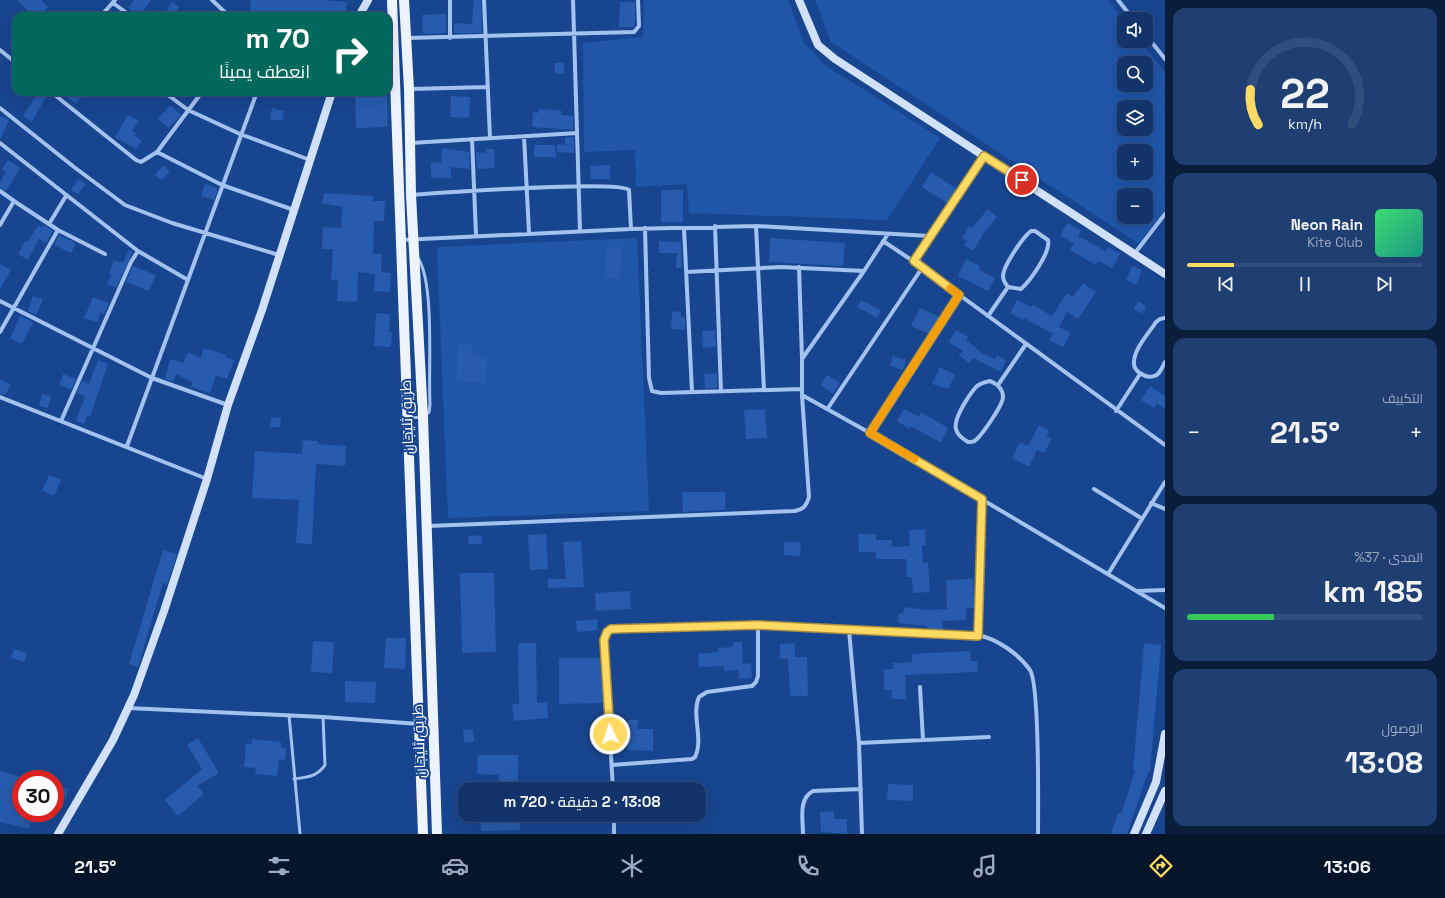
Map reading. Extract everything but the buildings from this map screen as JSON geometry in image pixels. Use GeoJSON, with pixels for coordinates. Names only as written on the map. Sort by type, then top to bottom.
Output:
{"type":"FeatureCollection","features":[{"type":"Feature","properties":{"kind":"main road","name":"طريق ثليجان"},"geometry":{"type":"LineString","coordinates":[[392,0],[423,834]]}},
{"type":"Feature","properties":{"kind":"main road","name":"طريق ثليجان"},"geometry":{"type":"LineString","coordinates":[[404,0],[411,143],[411,195],[423,417],[425,526],[434,725],[437,834]]}},
{"type":"Feature","properties":{"kind":"street"},"geometry":{"type":"LineString","coordinates":[[212,0],[225,12]]}},
{"type":"Feature","properties":{"kind":"street"},"geometry":{"type":"LineString","coordinates":[[361,12],[368,0]]}},
{"type":"Feature","properties":{"kind":"street"},"geometry":{"type":"LineString","coordinates":[[450,0],[450,38]]}},
{"type":"Feature","properties":{"kind":"street"},"geometry":{"type":"LineString","coordinates":[[484,0],[490,138]]}},
{"type":"Feature","properties":{"kind":"street"},"geometry":{"type":"LineString","coordinates":[[573,0],[580,231]]}},
{"type":"Feature","properties":{"kind":"street"},"geometry":{"type":"LineString","coordinates":[[405,38],[634,32],[639,26],[638,0]]}},
{"type":"Feature","properties":{"kind":"street"},"geometry":{"type":"LineString","coordinates":[[799,0],[818,46],[835,60],[1135,253],[1165,274]]}},
{"type":"Feature","properties":{"kind":"street"},"geometry":{"type":"LineString","coordinates":[[1118,0],[1127,12]]}},
{"type":"Feature","properties":{"kind":"street"},"geometry":{"type":"LineString","coordinates":[[104,12],[114,1],[126,12]]}},
{"type":"Feature","properties":{"kind":"street"},"geometry":{"type":"LineString","coordinates":[[1153,44],[1165,59]]}},
{"type":"Feature","properties":{"kind":"street"},"geometry":{"type":"LineString","coordinates":[[0,50],[12,60]]}},
{"type":"Feature","properties":{"kind":"street"},"geometry":{"type":"LineString","coordinates":[[409,89],[488,87]]}},
{"type":"Feature","properties":{"kind":"street"},"geometry":{"type":"LineString","coordinates":[[56,96],[136,160],[141,162],[157,152],[199,96]]}},
{"type":"Feature","properties":{"kind":"street"},"geometry":{"type":"LineString","coordinates":[[169,96],[188,110],[240,134],[310,160]]}},
{"type":"Feature","properties":{"kind":"street"},"geometry":{"type":"LineString","coordinates":[[127,446],[240,134],[255,96]]}},
{"type":"Feature","properties":{"kind":"street"},"geometry":{"type":"LineString","coordinates":[[58,834],[113,740],[128,708],[164,611],[207,479],[228,405],[331,96]]}},
{"type":"Feature","properties":{"kind":"street"},"geometry":{"type":"LineString","coordinates":[[0,108],[74,168],[125,205],[142,213],[279,255]]}},
{"type":"Feature","properties":{"kind":"street"},"geometry":{"type":"LineString","coordinates":[[411,143],[577,133]]}},
{"type":"Feature","properties":{"kind":"street"},"geometry":{"type":"LineString","coordinates":[[524,136],[529,233]]}},
{"type":"Feature","properties":{"kind":"street"},"geometry":{"type":"LineString","coordinates":[[472,139],[476,236]]}},
{"type":"Feature","properties":{"kind":"street"},"geometry":{"type":"LineString","coordinates":[[0,143],[138,252],[188,280]]}},
{"type":"Feature","properties":{"kind":"street"},"geometry":{"type":"LineString","coordinates":[[157,152],[222,185],[294,210]]}},
{"type":"Feature","properties":{"kind":"street"},"geometry":{"type":"LineString","coordinates":[[914,261],[929,236],[984,156]]}},
{"type":"Feature","properties":{"kind":"street"},"geometry":{"type":"LineString","coordinates":[[411,195],[578,187],[627,188],[629,190],[631,228]]}},
{"type":"Feature","properties":{"kind":"street"},"geometry":{"type":"LineString","coordinates":[[0,191],[58,230],[104,254]]}},
{"type":"Feature","properties":{"kind":"street"},"geometry":{"type":"LineString","coordinates":[[49,224],[66,196]]}},
{"type":"Feature","properties":{"kind":"street"},"geometry":{"type":"LineString","coordinates":[[0,225],[14,201]]}},
{"type":"Feature","properties":{"kind":"street"},"geometry":{"type":"LineString","coordinates":[[1135,253],[1165,214]]}},
{"type":"Feature","properties":{"kind":"street"},"geometry":{"type":"LineString","coordinates":[[400,240],[631,228],[684,228],[715,226],[756,226],[929,236]]}},
{"type":"Feature","properties":{"kind":"street"},"geometry":{"type":"LineString","coordinates":[[715,226],[721,391]]}},
{"type":"Feature","properties":{"kind":"street"},"geometry":{"type":"LineString","coordinates":[[756,226],[764,390]]}},
{"type":"Feature","properties":{"kind":"street"},"geometry":{"type":"LineString","coordinates":[[645,228],[650,388],[652,391],[661,394],[802,389]]}},
{"type":"Feature","properties":{"kind":"street"},"geometry":{"type":"LineString","coordinates":[[684,228],[692,392]]}},
{"type":"Feature","properties":{"kind":"street"},"geometry":{"type":"LineString","coordinates":[[0,332],[58,230]]}},
{"type":"Feature","properties":{"kind":"street"},"geometry":{"type":"LineString","coordinates":[[1031,231],[1035,231],[1048,240],[1049,249],[1026,284],[1021,289],[1008,287],[1003,281],[1004,269],[1025,237],[1031,231]]}},
{"type":"Feature","properties":{"kind":"street"},"geometry":{"type":"LineString","coordinates":[[802,359],[888,234]]}},
{"type":"Feature","properties":{"kind":"street"},"geometry":{"type":"LineString","coordinates":[[883,241],[914,261],[1165,446]]}},
{"type":"Feature","properties":{"kind":"street"},"geometry":{"type":"LineString","coordinates":[[61,420],[131,262],[138,252]]}},
{"type":"Feature","properties":{"kind":"street"},"geometry":{"type":"LineString","coordinates":[[686,272],[757,267],[799,267],[864,271]]}},
{"type":"Feature","properties":{"kind":"street"},"geometry":{"type":"LineString","coordinates":[[425,526],[795,511],[803,509],[807,504],[808,497],[802,395],[799,267]]}},
{"type":"Feature","properties":{"kind":"street"},"geometry":{"type":"LineString","coordinates":[[828,408],[922,268]]}},
{"type":"Feature","properties":{"kind":"street"},"geometry":{"type":"LineString","coordinates":[[988,316],[1008,287]]}},
{"type":"Feature","properties":{"kind":"street"},"geometry":{"type":"LineString","coordinates":[[870,433],[959,295]]}},
{"type":"Feature","properties":{"kind":"street"},"geometry":{"type":"LineString","coordinates":[[0,301],[152,378],[228,405]]}},
{"type":"Feature","properties":{"kind":"street"},"geometry":{"type":"LineString","coordinates":[[1165,318],[1156,322],[1135,355],[1134,368],[1140,374],[1154,376],[1158,374],[1165,362]]}},
{"type":"Feature","properties":{"kind":"street"},"geometry":{"type":"LineString","coordinates":[[998,385],[1026,344]]}},
{"type":"Feature","properties":{"kind":"street"},"geometry":{"type":"LineString","coordinates":[[1116,411],[1140,374]]}},
{"type":"Feature","properties":{"kind":"street"},"geometry":{"type":"LineString","coordinates":[[990,381],[998,385],[1003,397],[1001,405],[977,439],[968,442],[960,437],[956,430],[956,419],[977,387],[984,382],[990,381]]}},
{"type":"Feature","properties":{"kind":"street"},"geometry":{"type":"LineString","coordinates":[[802,395],[828,408],[1165,608]]}},
{"type":"Feature","properties":{"kind":"street"},"geometry":{"type":"LineString","coordinates":[[0,397],[127,446],[207,479]]}},
{"type":"Feature","properties":{"kind":"street"},"geometry":{"type":"LineString","coordinates":[[1108,574],[1141,518],[1165,482]]}},
{"type":"Feature","properties":{"kind":"street"},"geometry":{"type":"LineString","coordinates":[[1094,489],[1141,518]]}},
{"type":"Feature","properties":{"kind":"street"},"geometry":{"type":"LineString","coordinates":[[978,636],[982,499]]}},
{"type":"Feature","properties":{"kind":"street"},"geometry":{"type":"LineString","coordinates":[[1151,503],[1165,509]]}},
{"type":"Feature","properties":{"kind":"street"},"geometry":{"type":"LineString","coordinates":[[1137,591],[1165,590]]}},
{"type":"Feature","properties":{"kind":"street"},"geometry":{"type":"LineString","coordinates":[[613,782],[604,640],[607,632],[611,629],[758,625],[978,636],[999,643],[1012,652],[1030,671],[1033,677],[1036,703],[1038,834]]}},
{"type":"Feature","properties":{"kind":"street"},"geometry":{"type":"LineString","coordinates":[[612,765],[692,759],[695,757],[697,746],[696,704],[699,697],[707,692],[752,686],[756,682],[758,676],[758,625]]}},
{"type":"Feature","properties":{"kind":"street"},"geometry":{"type":"LineString","coordinates":[[849,630],[859,743],[862,834]]}},
{"type":"Feature","properties":{"kind":"street"},"geometry":{"type":"LineString","coordinates":[[920,687],[922,740]]}},
{"type":"Feature","properties":{"kind":"street"},"geometry":{"type":"LineString","coordinates":[[128,708],[323,717],[434,725]]}},
{"type":"Feature","properties":{"kind":"street"},"geometry":{"type":"LineString","coordinates":[[1134,834],[1156,782],[1165,734]]}},
{"type":"Feature","properties":{"kind":"street"},"geometry":{"type":"LineString","coordinates":[[859,743],[989,737]]}},
{"type":"Feature","properties":{"kind":"street"},"geometry":{"type":"LineString","coordinates":[[803,834],[802,810],[807,794],[813,790],[861,789]]}},
{"type":"Feature","properties":{"kind":"street"},"geometry":{"type":"LineString","coordinates":[[1146,834],[1165,791]]}},
{"type":"Feature","properties":{"kind":"street"},"geometry":{"type":"LineString","coordinates":[[614,822],[614,834]]}},
{"type":"Feature","properties":{"kind":"lane"},"geometry":{"type":"LineString","coordinates":[[408,418],[423,417]]}},
{"type":"Feature","properties":{"kind":"lane"},"geometry":{"type":"LineString","coordinates":[[289,716],[300,834]]}},
{"type":"Feature","properties":{"kind":"lane"},"geometry":{"type":"LineString","coordinates":[[294,779],[312,777],[321,771],[325,765],[323,717]]}},
{"type":"Feature","properties":{"kind":"shaded area"},"geometry":{"type":"Polygon","coordinates":[[[644,0],[788,0],[804,43],[825,65],[940,138],[887,220],[689,213],[687,184],[636,187],[635,150],[584,152],[583,43],[643,37],[644,0]]]}},
{"type":"Feature","properties":{"kind":"shaded area"},"geometry":{"type":"Polygon","coordinates":[[[815,0],[1108,0],[1117,12],[1117,48],[1146,48],[1152,56],[1117,56],[1117,92],[1153,92],[1153,57],[1165,72],[1165,210],[1139,244],[831,42],[815,0]]]}},
{"type":"Feature","properties":{"kind":"shaded area"},"geometry":{"type":"Polygon","coordinates":[[[637,238],[649,511],[448,518],[437,247],[637,238]]]}},
{"type":"Feature","properties":{"kind":"slow traffic"},"geometry":{"type":"LineString","coordinates":[[915,459],[870,433],[959,295],[950,288]]}},
{"type":"Feature","properties":{"kind":"route"},"geometry":{"type":"LineString","coordinates":[[610,734],[604,640],[607,632],[611,629],[758,625],[978,636],[982,499],[870,433],[959,295],[914,261],[929,236],[984,156],[1022,180]]}}]}
